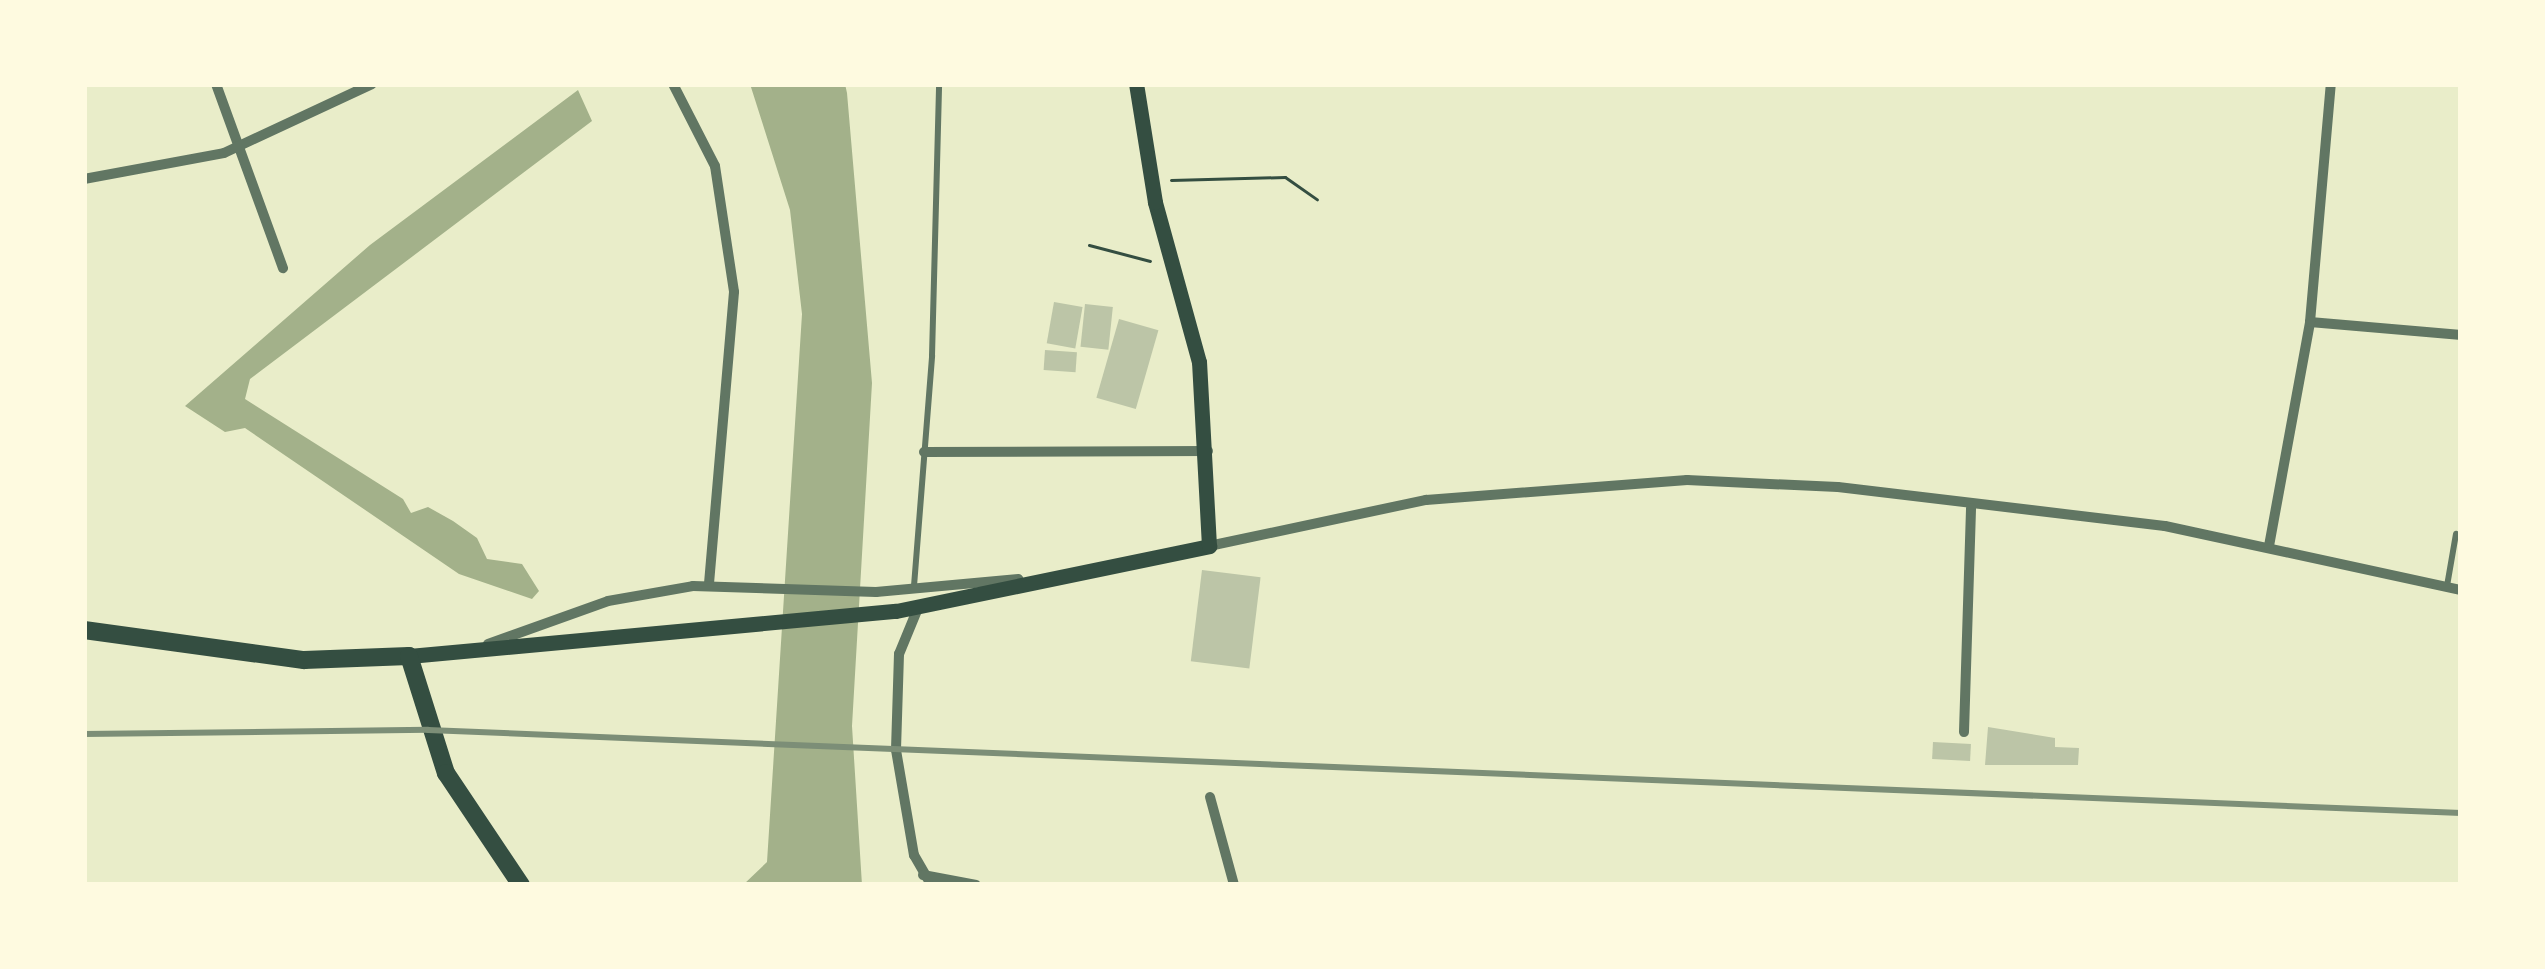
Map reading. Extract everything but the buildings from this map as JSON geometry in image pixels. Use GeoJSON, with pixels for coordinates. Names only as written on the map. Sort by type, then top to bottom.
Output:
{"type":"FeatureCollection","features":[{"type":"Feature","properties":{"kind":"main road"},"geometry":{"type":"LineString","coordinates":[[84,630],[304,659],[409,656],[919,608],[1209,546],[1208,451],[1199,362],[1151,181],[1136,84]]}},
{"type":"Feature","properties":{"kind":"main road"},"geometry":{"type":"LineString","coordinates":[[409,656],[446,773],[520,885]]}},
{"type":"Feature","properties":{"kind":"street"},"geometry":{"type":"LineString","coordinates":[[216,84],[283,268]]}},
{"type":"Feature","properties":{"kind":"street"},"geometry":{"type":"LineString","coordinates":[[84,179],[238,146],[372,84]]}},
{"type":"Feature","properties":{"kind":"street"},"geometry":{"type":"LineString","coordinates":[[673,84],[715,166],[734,292],[709,586]]}},
{"type":"Feature","properties":{"kind":"street"},"geometry":{"type":"LineString","coordinates":[[2269,546],[2311,322],[2331,84]]}},
{"type":"Feature","properties":{"kind":"street"},"geometry":{"type":"LineString","coordinates":[[2311,322],[2461,335]]}},
{"type":"Feature","properties":{"kind":"street"},"geometry":{"type":"LineString","coordinates":[[924,452],[1208,451]]}},
{"type":"Feature","properties":{"kind":"street"},"geometry":{"type":"LineString","coordinates":[[1209,546],[1426,500],[1583,484],[1838,488],[1971,508],[2100,517],[2269,546],[2461,590]]}},
{"type":"Feature","properties":{"kind":"street"},"geometry":{"type":"LineString","coordinates":[[1964,732],[1971,508]]}},
{"type":"Feature","properties":{"kind":"street"},"geometry":{"type":"LineString","coordinates":[[473,651],[608,601],[709,586],[876,592],[1092,570]]}},
{"type":"Feature","properties":{"kind":"street"},"geometry":{"type":"LineString","coordinates":[[919,608],[898,654],[896,750],[927,880],[976,885]]}},
{"type":"Feature","properties":{"kind":"street"},"geometry":{"type":"LineString","coordinates":[[1210,796],[1234,885]]}},
{"type":"Feature","properties":{"kind":"lane"},"geometry":{"type":"LineString","coordinates":[[914,589],[939,84]]}},
{"type":"Feature","properties":{"kind":"lane"},"geometry":{"type":"LineString","coordinates":[[2447,586],[2456,534]]}},
{"type":"Feature","properties":{"kind":"path"},"geometry":{"type":"LineString","coordinates":[[1151,181],[1285,176],[1317,199]]}},
{"type":"Feature","properties":{"kind":"path"},"geometry":{"type":"LineString","coordinates":[[1089,245],[1123,249],[1174,271]]}},
{"type":"Feature","properties":{"kind":"shaded area"},"geometry":{"type":"Polygon","coordinates":[[[750,84],[845,84],[847,93],[872,383],[852,726],[862,885],[743,885],[767,862],[802,314],[790,210],[750,84]]]}},
{"type":"Feature","properties":{"kind":"shaded area"},"geometry":{"type":"Polygon","coordinates":[[[578,90],[592,121],[250,379],[245,399],[403,499],[411,513],[428,507],[453,521],[477,538],[487,559],[522,564],[539,591],[532,599],[459,574],[245,428],[225,432],[185,406],[370,245],[578,90]]]}},
{"type":"Feature","properties":{"kind":"railway"},"geometry":{"type":"LineString","coordinates":[[84,734],[428,730],[2461,813]]}}]}
